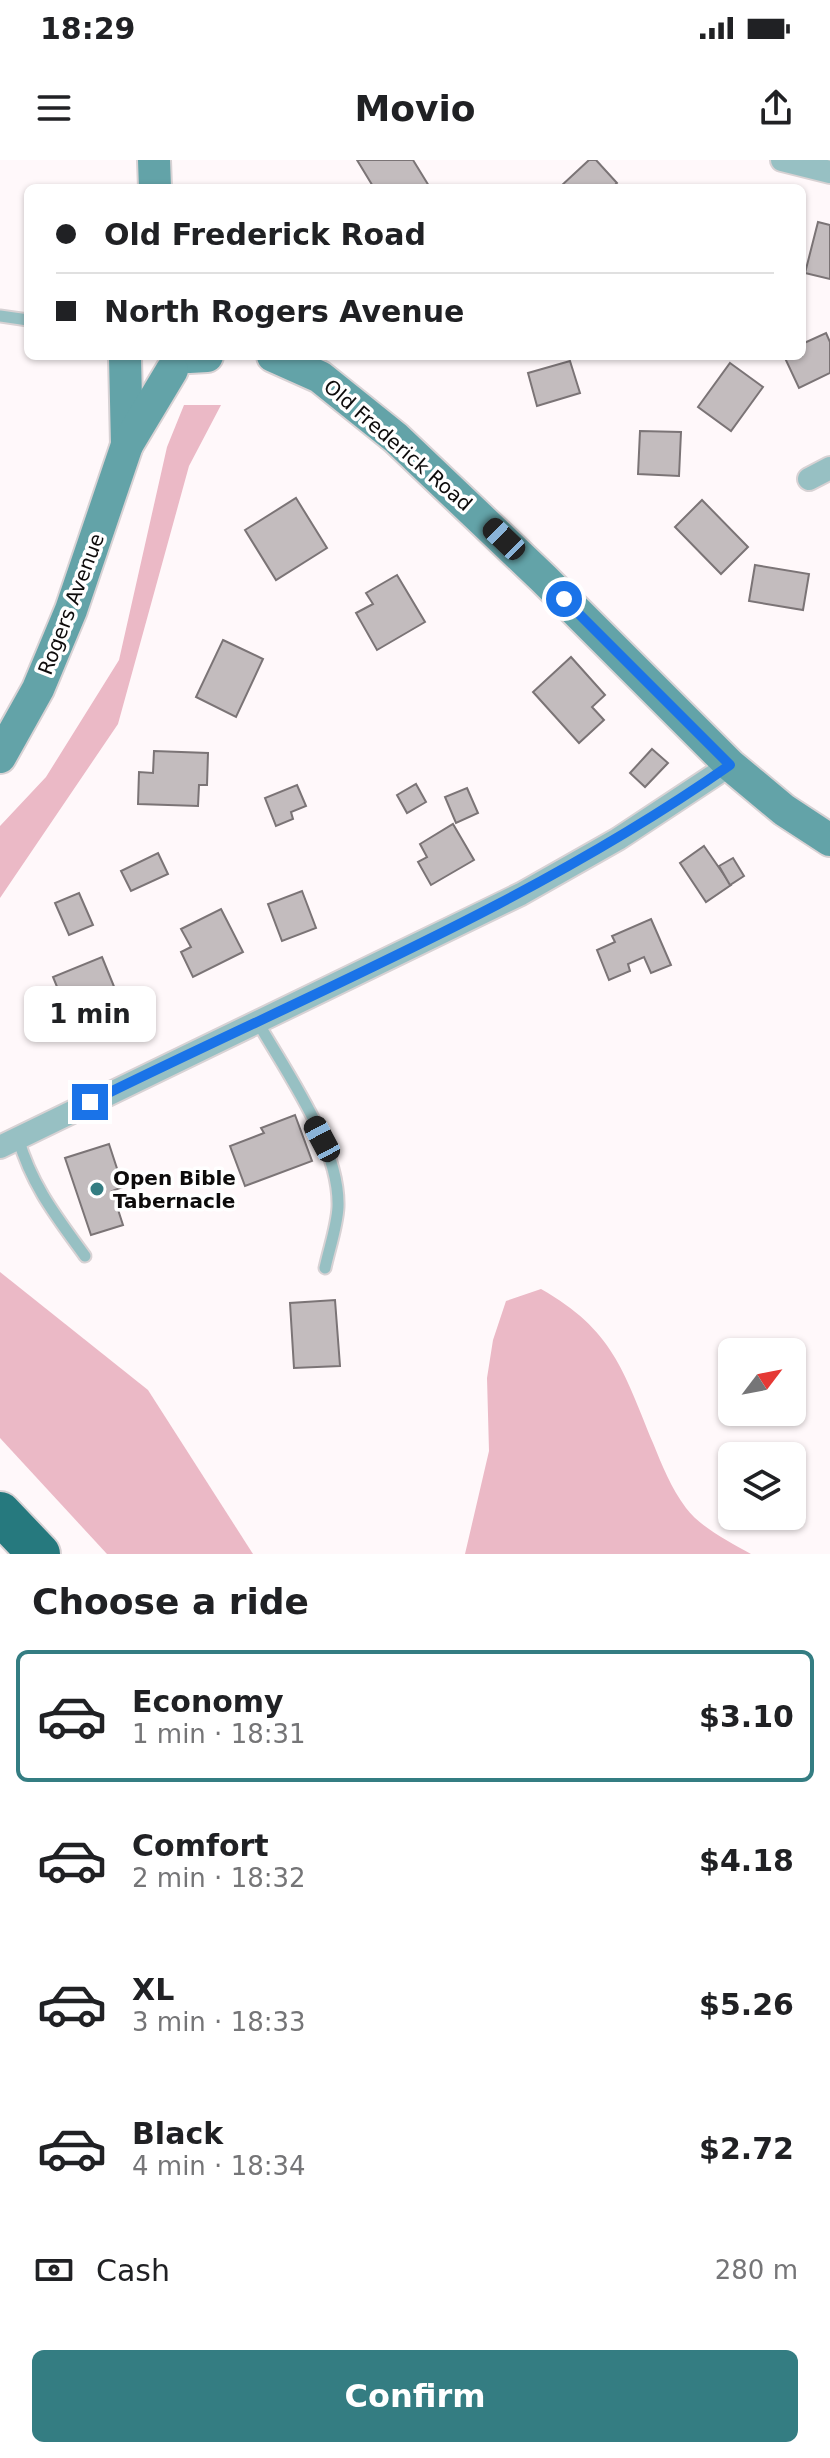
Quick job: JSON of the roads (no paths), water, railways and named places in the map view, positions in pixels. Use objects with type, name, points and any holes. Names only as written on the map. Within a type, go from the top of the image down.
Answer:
[{"type":"highway","points":[[0,1513],[39,1554]]},
{"type":"street","points":[[154,160],[155,184]]},
{"type":"street","points":[[782,160],[830,172]]},
{"type":"street","name":"Rogers Avenue","points":[[125,360],[127,445]]},
{"type":"street","points":[[128,360],[151,372],[189,360]]},
{"type":"street","name":"Rogers Avenue","points":[[0,757],[38,689],[71,610],[127,445],[189,360]]},
{"type":"street","name":"Old Frederick Road","points":[[282,360],[320,377],[396,438],[484,520],[730,765],[784,810],[830,840]]},
{"type":"street","points":[[809,479],[830,468]]},
{"type":"street","points":[[9,1142],[521,894],[618,839],[730,765]]},
{"type":"lane","points":[[0,316],[24,319]]},
{"type":"lane","points":[[256,1020],[322,1139],[334,1173],[338,1208],[325,1268]]},
{"type":"lane","points":[[9,1142],[40,1195],[85,1256]]},
{"type":"place","name":"Open Bible Tabernacle","points":[[97,1189]]}]
